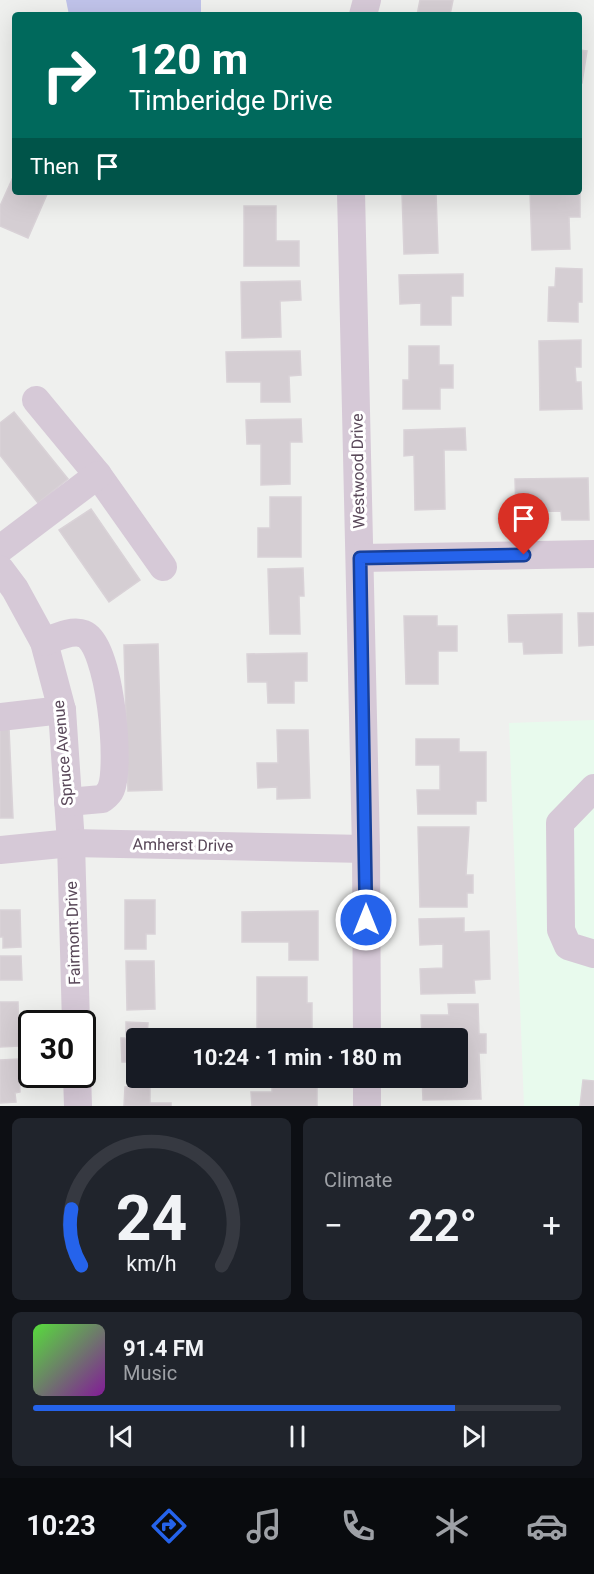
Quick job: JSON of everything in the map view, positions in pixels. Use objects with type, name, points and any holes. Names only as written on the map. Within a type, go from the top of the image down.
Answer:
[{"type":"street","name":"Westwood Drive","points":[[351,195],[366,849],[367,1028]]},
{"type":"street","points":[[36,400],[98,475],[163,567]]},
{"type":"street","points":[[0,549],[98,475]]},
{"type":"street","points":[[360,558],[594,554]]},
{"type":"street","name":"Spruce Avenue","points":[[0,569],[15,588],[44,642],[62,710],[71,843]]},
{"type":"street","points":[[44,642],[73,632],[84,633],[92,639],[103,666],[111,701],[115,738],[112,787],[102,799],[68,802]]},
{"type":"street","points":[[0,717],[62,710]]},
{"type":"street","points":[[594,788],[560,823],[561,930],[567,946],[594,954]]},
{"type":"street","name":"Amherst Drive","points":[[0,850],[71,843],[366,849]]},
{"type":"street","name":"Fairmont Drive","points":[[71,843],[76,1010]]},
{"type":"street","points":[[77,1088],[78,1106]]},
{"type":"street","points":[[367,1088],[367,1106]]},
{"type":"shaded area","points":[[66,0],[201,0],[201,12],[68,12]]},
{"type":"shaded area","points":[[594,720],[594,1106],[524,1106],[509,723]]},
{"type":"building","points":[[420,0],[453,0],[451,12],[418,12]]},
{"type":"building","points":[[582,50],[587,51],[582,83]]},
{"type":"building","points":[[12,179],[12,195],[47,195],[28,238],[0,226],[0,206]]},
{"type":"building","points":[[402,195],[436,195],[438,253],[404,254]]},
{"type":"building","points":[[530,195],[580,195],[580,217],[569,217],[570,249],[532,250]]},
{"type":"building","points":[[244,206],[276,206],[276,241],[299,241],[299,266],[244,266]]},
{"type":"building","points":[[556,268],[582,269],[582,302],[578,302],[578,322],[548,321],[549,287],[555,287]]},
{"type":"building","points":[[463,274],[463,296],[451,296],[451,325],[421,325],[421,303],[400,304],[399,275]]},
{"type":"building","points":[[300,281],[301,300],[280,301],[281,337],[242,338],[241,282]]},
{"type":"building","points":[[581,340],[581,367],[575,367],[576,382],[581,382],[582,409],[540,410],[539,341]]},
{"type":"building","points":[[409,346],[439,346],[439,365],[453,365],[453,388],[440,388],[440,409],[403,409],[403,380],[409,380]]},
{"type":"building","points":[[300,351],[301,375],[289,376],[290,402],[261,402],[261,382],[227,382],[226,352]]},
{"type":"building","points":[[14,412],[68,479],[38,503],[0,455],[0,423]]},
{"type":"building","points":[[301,419],[302,442],[290,442],[290,484],[261,485],[261,444],[247,444],[246,420]]},
{"type":"building","points":[[465,428],[466,450],[444,450],[445,509],[415,510],[414,455],[404,456],[404,430]]},
{"type":"building","points":[[588,478],[589,520],[562,520],[561,511],[516,512],[515,479]]},
{"type":"building","points":[[270,497],[301,497],[301,557],[258,557],[258,528],[270,528]]},
{"type":"building","points":[[91,509],[140,580],[109,602],[59,530]]},
{"type":"building","points":[[303,568],[304,596],[299,596],[300,634],[270,634],[268,569]]},
{"type":"building","points":[[578,613],[594,613],[594,645],[579,646]]},
{"type":"building","points":[[562,614],[562,653],[524,654],[523,642],[509,642],[508,615]]},
{"type":"building","points":[[404,616],[437,616],[437,626],[457,626],[457,651],[438,651],[438,684],[406,684]]},
{"type":"building","points":[[158,644],[162,790],[128,791],[124,645]]},
{"type":"building","points":[[307,653],[307,681],[294,681],[294,703],[268,703],[267,682],[248,682],[247,654]]},
{"type":"building","points":[[0,728],[9,728],[13,818],[0,818]]},
{"type":"building","points":[[277,730],[308,730],[310,798],[277,799],[277,787],[258,788],[257,763],[278,763]]},
{"type":"building","points":[[416,739],[459,739],[459,752],[486,752],[486,801],[476,801],[476,814],[418,814],[417,790],[440,790],[440,765],[416,765]]},
{"type":"building","points":[[418,827],[469,827],[466,875],[473,875],[473,893],[467,893],[467,907],[420,907]]},
{"type":"building","points":[[125,900],[155,900],[155,934],[146,934],[146,949],[125,949]]},
{"type":"building","points":[[0,910],[20,910],[21,947],[3,948],[3,937],[0,937]]},
{"type":"building","points":[[318,911],[318,960],[289,960],[289,942],[242,942],[242,912]]},
{"type":"building","points":[[464,918],[464,932],[489,931],[490,979],[474,980],[475,993],[421,994],[420,969],[443,968],[443,944],[420,945],[419,919]]},
{"type":"building","points":[[0,956],[21,956],[22,980],[0,980]]},
{"type":"building","points":[[126,961],[154,961],[155,1009],[127,1010]]},
{"type":"building","points":[[257,977],[307,977],[307,1003],[312,1003],[312,1028],[257,1028]]},
{"type":"building","points":[[0,1002],[18,1002],[18,1046],[0,1047]]},
{"type":"building","points":[[448,1004],[478,1004],[479,1034],[486,1034],[486,1053],[479,1053],[481,1099],[423,1100],[422,1088],[468,1088],[468,1028],[422,1028],[421,1015],[449,1015]]},
{"type":"building","points":[[126,1022],[148,1023],[148,1028],[126,1028]]},
{"type":"building","points":[[121,1038],[126,1038],[126,1062],[122,1062]]},
{"type":"building","points":[[18,1059],[20,1092],[15,1093],[16,1102],[0,1103],[0,1060]]},
{"type":"building","points":[[583,1080],[594,1081],[594,1106],[580,1106]]},
{"type":"building","points":[[125,1087],[150,1088],[150,1103],[171,1103],[171,1106],[124,1106]]},
{"type":"building","points":[[272,1088],[317,1088],[317,1106],[252,1106],[251,1092],[272,1092]]},
{"type":"route","points":[[366,920],[360,558],[524,555]]}]
